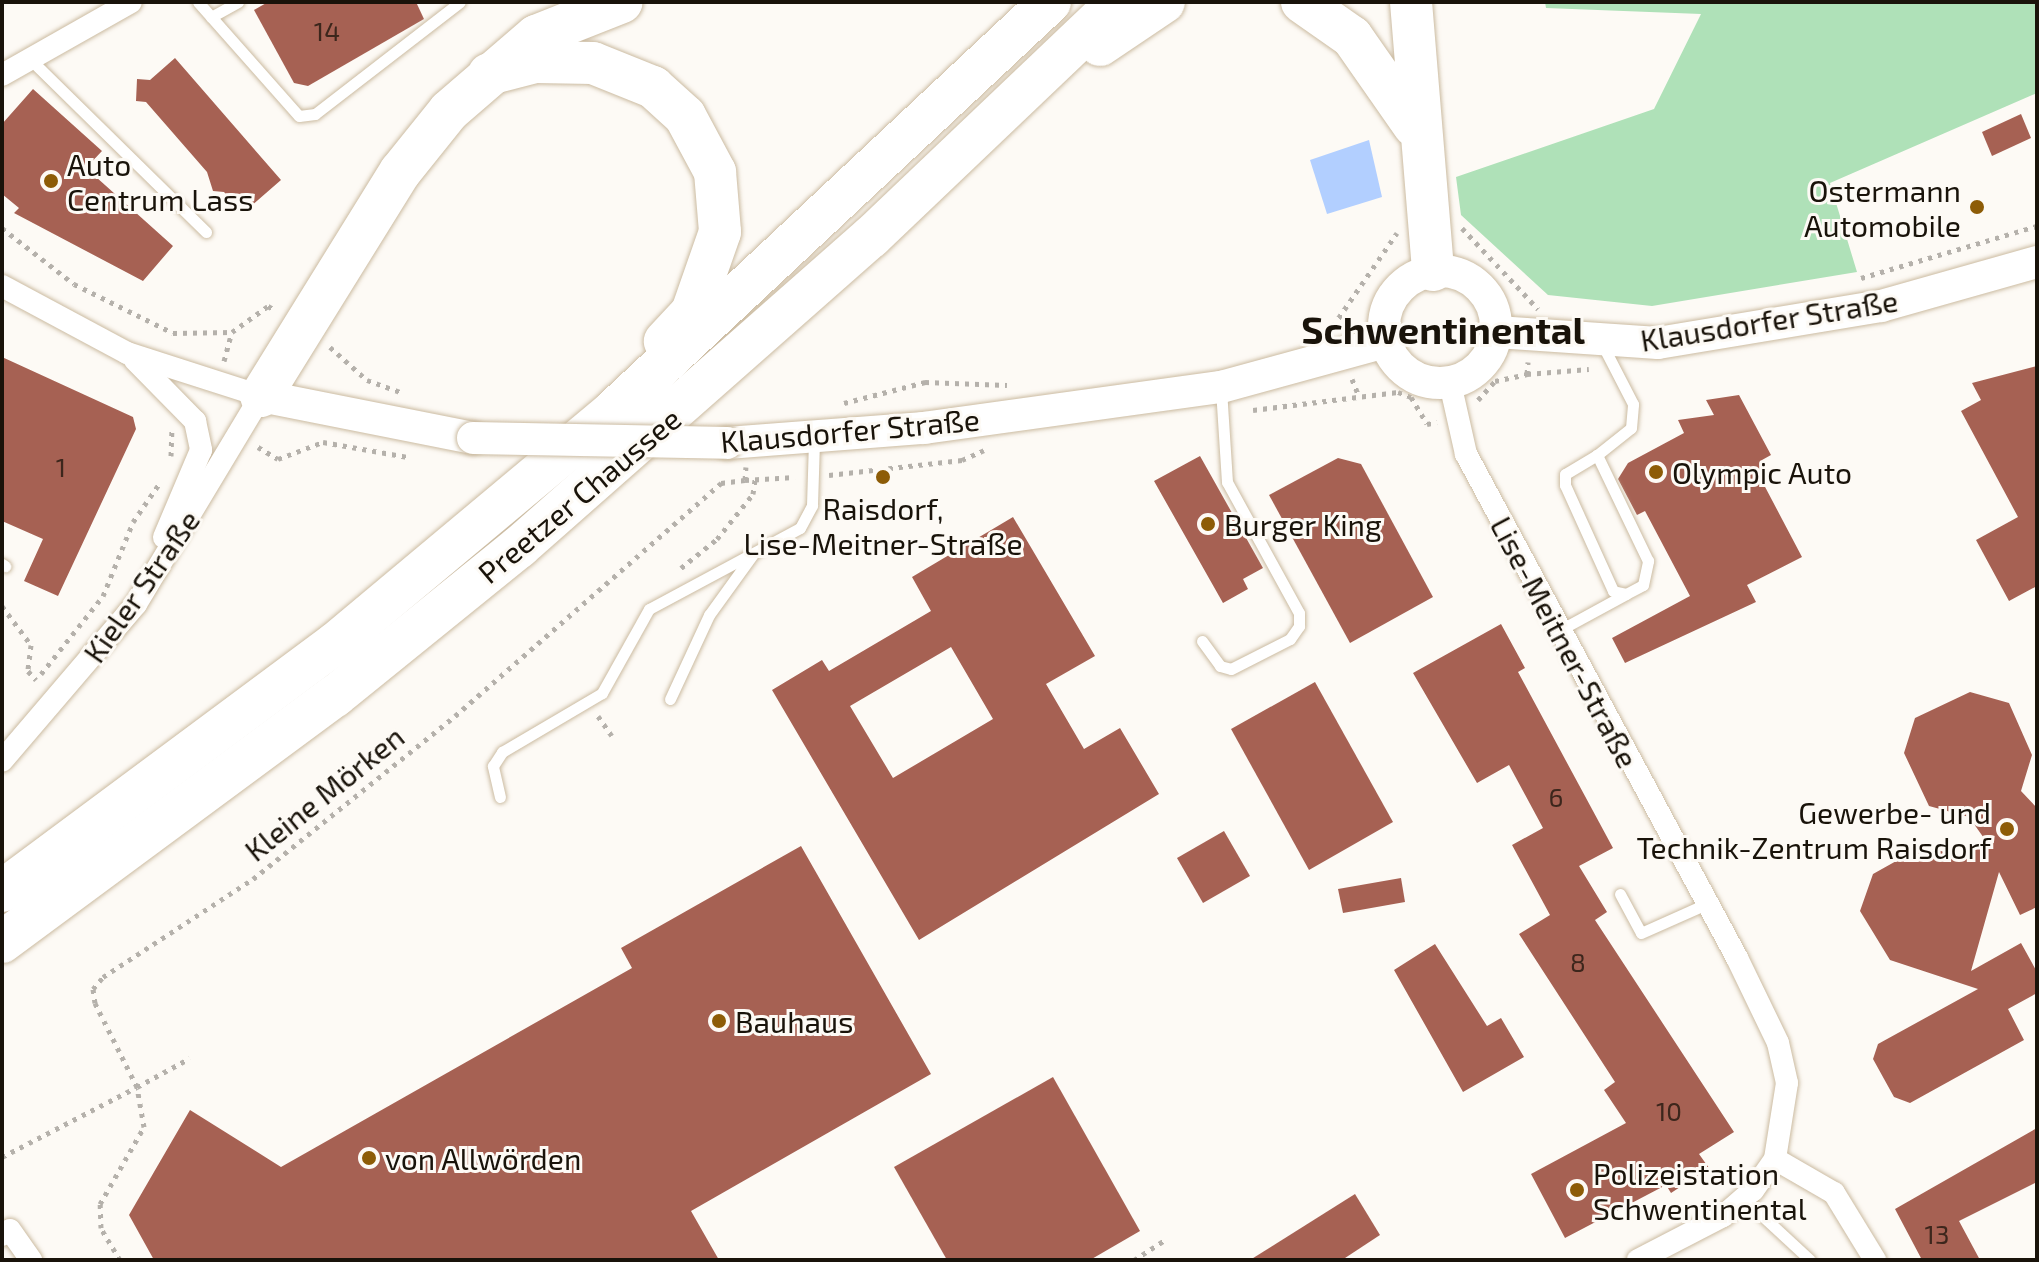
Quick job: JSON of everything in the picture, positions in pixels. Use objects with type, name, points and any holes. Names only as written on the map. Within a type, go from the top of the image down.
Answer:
[{"type":"highway","points":[[261,396],[301,324],[400,172],[489,74],[536,36],[622,2]]},
{"type":"highway","name":"Preetzer Chaussee","points":[[2,891],[336,643],[612,412],[1050,2]]},
{"type":"highway","name":"Preetzer Chaussee","points":[[2,942],[335,696],[519,547],[1054,70],[1118,2]]},
{"type":"highway","points":[[1054,70],[1164,2]]},
{"type":"highway","points":[[1302,2],[1352,37],[1417,131]]},
{"type":"highway","points":[[1411,2],[1417,131],[1433,270]]},
{"type":"highway","points":[[489,74],[535,62],[614,68],[653,87],[685,116],[715,172],[720,232],[711,271],[692,312],[612,412]]},
{"type":"street","points":[[2,75],[32,61],[131,2]]},
{"type":"street","name":"Klausdorfer Straße","points":[[1497,332],[1535,318],[1601,343],[1658,343],[1881,306],[2037,262]]},
{"type":"street","points":[[1433,270],[1480,286],[1497,332],[1482,365],[1450,383],[1410,374],[1385,342],[1393,295],[1433,270]]},
{"type":"street","name":"Klausdorfer Straße","points":[[2,286],[127,353],[218,383],[261,396],[473,438],[737,443],[814,439],[1222,401],[1385,342]]},
{"type":"street","name":"Klausdorfer Straße","points":[[127,353],[195,421]]},
{"type":"street","name":"Lise-Meitner-Straße","points":[[1450,383],[1466,454],[1778,1043],[1787,1083],[1775,1159]]},
{"type":"street","name":"Kieler Straße","points":[[2,761],[136,604],[261,396]]},
{"type":"street","points":[[136,604],[201,450],[195,421]]},
{"type":"street","points":[[1638,1260],[1743,1198],[1775,1159],[1834,1193],[1875,1260]]},
{"type":"street","points":[[5,1228],[31,1260]]},
{"type":"lane","points":[[198,2],[299,116],[315,114],[460,2]]},
{"type":"lane","points":[[211,17],[238,2]]},
{"type":"lane","points":[[32,61],[206,232]]},
{"type":"lane","points":[[1601,343],[1633,404],[1631,428],[1597,455],[1565,474],[1565,485],[1613,591],[1626,594]]},
{"type":"lane","points":[[1202,641],[1220,666],[1231,669],[1290,639],[1299,626],[1299,613],[1227,482],[1222,401]]},
{"type":"lane","points":[[500,797],[493,766],[502,752],[602,693],[649,609],[800,528],[812,505],[814,439]]},
{"type":"lane","points":[[1558,631],[1643,585],[1648,561],[1597,455]]},
{"type":"lane","points":[[670,699],[709,615],[754,554]]},
{"type":"lane","points":[[1620,894],[1641,933],[1706,904]]},
{"type":"lane","points":[[1743,1198],[1810,1260]]},
{"type":"path","points":[[1222,401],[1398,392],[1411,397],[1427,424],[1457,417],[1472,411],[1495,381],[1527,374],[1535,318],[1459,226],[1395,233],[1325,331]]},
{"type":"path","points":[[1843,281],[2037,226]]},
{"type":"path","points":[[2,228],[74,284],[129,314],[173,333],[232,332],[268,306],[301,324],[344,365],[407,395]]},
{"type":"path","points":[[1535,318],[1553,307]]},
{"type":"path","points":[[218,383],[232,332]]},
{"type":"path","points":[[831,406],[925,382],[1021,386]]},
{"type":"path","points":[[168,467],[168,431],[195,421]]},
{"type":"path","points":[[238,435],[278,459],[323,442],[427,459]]},
{"type":"path","name":"Kleine Mörken","points":[[137,1087],[95,1003],[93,989],[103,977],[253,879],[455,716],[721,483],[745,480],[737,443]]},
{"type":"path","points":[[36,680],[103,596],[133,522],[164,477]]},
{"type":"path","points":[[2,606],[31,645],[28,671],[54,703]]},
{"type":"path","points":[[2,1157],[190,1058]]},
{"type":"path","points":[[120,1260],[101,1228],[100,1204],[144,1127],[137,1087]]},
{"type":"path","points":[[1134,1260],[1165,1240]]},
{"type":"green space","points":[[1545,2],[2037,2],[2037,93],[1830,183],[1857,272],[1652,306],[1548,295],[1461,215],[1456,177],[1654,109],[1701,14],[1546,8]]},
{"type":"water","points":[[1369,140],[1382,197],[1327,214],[1310,160]]},
{"type":"building","points":[[268,2],[416,2],[424,19],[308,86],[294,83],[254,10]]},
{"type":"building","points":[[175,58],[281,180],[243,213],[224,192],[213,191],[207,172],[146,102],[136,101],[137,79],[150,80]]},
{"type":"building","name":"Auto Centrum Lass","points":[[33,89],[102,151],[86,168],[173,246],[143,281],[14,213],[19,208],[2,194],[2,124]]},
{"type":"building","points":[[2021,114],[2031,138],[1992,156],[1982,132]]},
{"type":"building","points":[[2,357],[133,417],[136,429],[58,596],[24,581],[43,539],[2,521]]},
{"type":"building","points":[[2037,366],[2037,586],[2009,601],[1976,540],[2018,517],[1961,411],[1981,400],[1972,383]]},
{"type":"building","points":[[1739,395],[1771,455],[1762,460],[1772,478],[1763,483],[1802,557],[1747,585],[1756,602],[1625,663],[1612,638],[1690,596],[1645,511],[1637,515],[1618,479],[1628,463],[1684,433],[1678,420],[1714,415],[1706,400]]},
{"type":"building","name":"Burger King","points":[[1200,456],[1263,568],[1243,579],[1248,589],[1223,603],[1154,481]]},
{"type":"building","points":[[1338,458],[1361,464],[1433,597],[1350,643],[1269,495]]},
{"type":"building","points":[[1013,517],[1095,656],[1046,684],[1084,749],[1120,728],[1159,794],[919,940],[772,690],[822,660],[829,671],[931,611],[912,577]],"holes":[[[951,647],[993,719],[893,778],[850,706]]]},
{"type":"building","points":[[1501,624],[1525,668],[1518,672],[1613,848],[1579,866],[1607,912],[1595,920],[1734,1132],[1699,1154],[1709,1168],[1671,1193],[1666,1185],[1565,1238],[1531,1174],[1626,1123],[1604,1090],[1615,1082],[1519,934],[1550,915],[1512,845],[1543,828],[1509,765],[1477,783],[1413,673]]},
{"type":"building","points":[[1315,682],[1393,822],[1309,870],[1231,729]]},
{"type":"building","name":"Gewerbe- und Technik-Zentrum Raisdorf","points":[[1970,692],[2009,703],[2032,755],[2021,791],[2037,808],[2037,907],[2020,915],[1999,872],[1971,971],[2021,943],[2037,972],[2037,993],[2008,1009],[2024,1040],[1910,1103],[1894,1097],[1873,1059],[1878,1044],[1978,989],[1890,960],[1860,911],[1873,874],[1923,846],[1959,856],[1986,841],[1969,817],[1929,806],[1904,753],[1915,718]]},
{"type":"building","points":[[1224,831],[1250,876],[1203,903],[1177,858]]},
{"type":"building","name":"Bauhaus","points":[[801,846],[931,1074],[691,1211],[719,1260],[154,1260],[129,1215],[190,1110],[281,1167],[632,968],[621,948]]},
{"type":"building","points":[[1401,878],[1405,902],[1343,913],[1338,889]]},
{"type":"building","points":[[1435,944],[1487,1026],[1501,1018],[1524,1057],[1463,1092],[1394,970]]},
{"type":"building","points":[[1053,1077],[1140,1231],[1090,1260],[947,1260],[894,1167]]},
{"type":"building","points":[[2037,1128],[2037,1182],[1959,1221],[1980,1260],[1922,1260],[1895,1209]]},
{"type":"building","points":[[1355,1194],[1380,1235],[1342,1260],[1250,1260]]},
{"type":"place","name":"Auto Centrum Lass","points":[[51,181]]},
{"type":"place","name":"Ostermann Automobile","points":[[1977,207]]},
{"type":"place","name":"Olympic Auto","points":[[1656,472]]},
{"type":"place","name":"Raisdorf, Lise-Meitner-Straße","points":[[883,477]]},
{"type":"place","name":"Burger King","points":[[1208,524]]},
{"type":"place","name":"Gewerbe- und Technik-Zentrum Raisdorf","points":[[2007,829]]},
{"type":"place","name":"Bauhaus","points":[[719,1021]]},
{"type":"place","name":"von Allwörden","points":[[369,1158]]},
{"type":"place","name":"Polizeistation Schwentinental","points":[[1577,1190]]},
{"type":"district","name":"Schwentinental","points":[[1443,330]]}]
